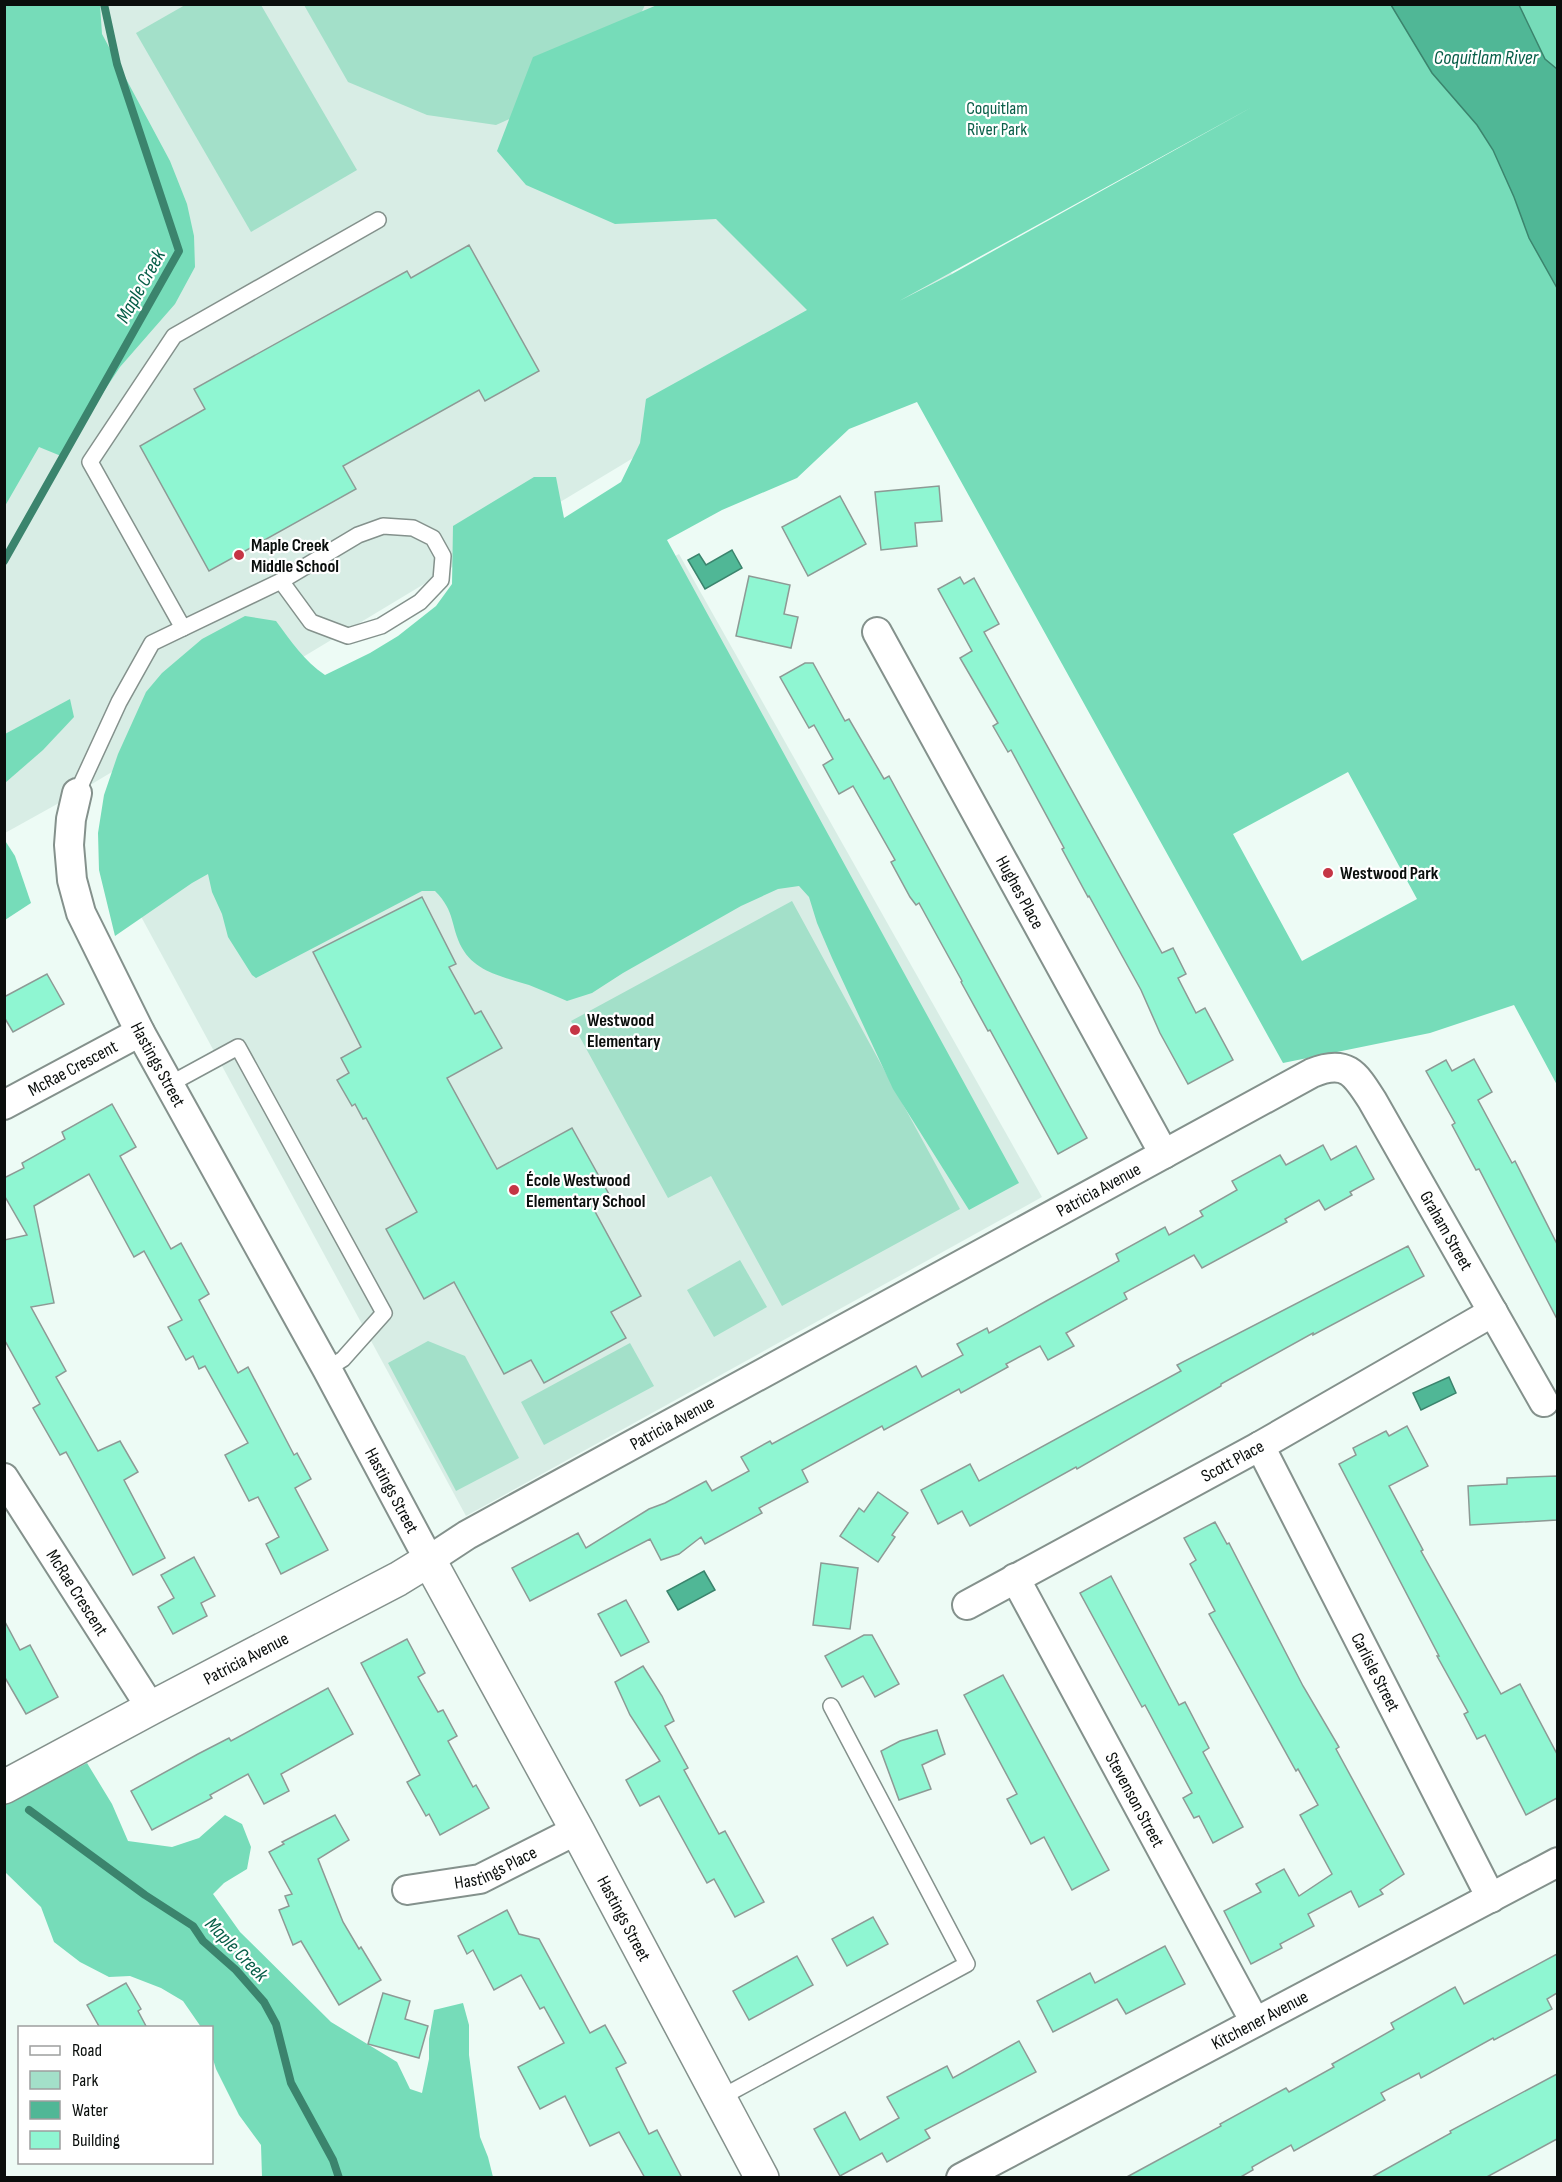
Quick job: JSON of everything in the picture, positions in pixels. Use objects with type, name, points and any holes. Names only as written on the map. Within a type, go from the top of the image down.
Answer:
[{"type":"street","name":"Hughes Place","points":[[877,632],[1164,1154]]},
{"type":"street","name":"Hastings Street","points":[[77,793],[71,819],[69,845],[72,880],[81,913],[140,1032],[327,1369],[577,1830],[762,2178]]},
{"type":"street","name":"McRae Crescent","points":[[4,1105],[140,1032]]},
{"type":"street","name":"Patricia Avenue","points":[[4,1787],[398,1579],[467,1535],[1312,1073],[1340,1067]]},
{"type":"street","name":"Graham Street","points":[[1340,1067],[1356,1075],[1372,1100],[1544,1402]]},
{"type":"street","name":"Scott Place","points":[[967,1605],[1260,1446],[1493,1312]]},
{"type":"street","name":"Carlisle Street","points":[[1260,1446],[1491,1898]]},
{"type":"street","name":"McRae Crescent","points":[[4,1478],[151,1708]]},
{"type":"street","name":"Stevenson Street","points":[[1015,1578],[1255,2022]]},
{"type":"street","name":"Hastings Place","points":[[406,1890],[480,1879],[577,1830]]},
{"type":"street","name":"Kitchener Avenue","points":[[975,2174],[1557,1862]]},
{"type":"lane","points":[[183,628],[90,462],[174,336],[378,220]]},
{"type":"lane","points":[[77,793],[119,702],[152,643],[281,581],[358,535],[383,526],[413,528],[433,538],[443,556],[441,580],[420,602],[381,626],[348,636],[311,622],[281,581]]},
{"type":"lane","points":[[170,1084],[238,1047],[384,1313],[343,1359],[327,1369]]},
{"type":"lane","points":[[720,2098],[967,1964],[831,1706]]},
{"type":"shaded area","name":"Maple Creek Middle School","points":[[5,5],[804,5],[952,274],[869,316],[77,793],[5,833]]},
{"type":"shaded area","name":"Westwood Elementary","points":[[679,554],[1042,1197],[466,1516],[112,863]]},
{"type":"green space","points":[[5,4],[100,5],[102,34],[170,161],[187,204],[194,236],[195,267],[175,304],[120,367],[61,456],[39,447],[5,506]]},
{"type":"green space","points":[[185,5],[261,5],[357,170],[251,232],[136,33]]},
{"type":"green space","points":[[304,5],[645,5],[612,74],[496,125],[427,115],[348,82]]},
{"type":"green space","name":"Coquitlam River Park","points":[[657,5],[1426,5],[1557,287],[1557,1085],[1514,1005],[1430,1033],[1283,1063],[917,402],[849,429],[797,478],[722,510],[667,540],[1019,1183],[969,1210],[893,1089],[832,958],[809,897],[799,886],[778,889],[741,906],[592,993],[567,1001],[492,973],[475,963],[462,948],[450,912],[435,891],[422,891],[256,978],[228,937],[208,874],[115,936],[99,870],[98,833],[104,795],[118,754],[146,692],[162,673],[202,639],[245,616],[276,621],[304,657],[325,675],[370,653],[398,636],[436,606],[452,584],[453,526],[534,477],[556,477],[564,518],[621,482],[640,443],[646,399],[807,310],[716,219],[615,224],[526,185],[497,151],[533,57]],"holes":[[[1254,106],[952,274],[899,301]],[[1348,772],[1417,899],[1302,961],[1233,834]]]},
{"type":"green space","points":[[1502,5],[1557,5],[1557,89]]},
{"type":"green space","points":[[70,699],[74,717],[43,750],[5,783],[5,734]]},
{"type":"green space","points":[[4,839],[15,856],[31,903],[5,920]]},
{"type":"green space","points":[[792,901],[960,1209],[782,1306],[711,1176],[668,1198],[571,1021]]},
{"type":"green space","points":[[740,1260],[767,1307],[714,1337],[687,1290]]},
{"type":"green space","points":[[428,1341],[465,1356],[519,1458],[456,1491],[388,1363]]},
{"type":"green space","points":[[630,1343],[654,1386],[544,1445],[521,1402]]},
{"type":"green space","points":[[87,1763],[112,1804],[128,1841],[172,1847],[199,1838],[225,1815],[242,1824],[251,1847],[247,1869],[224,1883],[213,1894],[240,1932],[331,2022],[397,2062],[410,2089],[422,2093],[429,2059],[429,2039],[434,2010],[463,2003],[469,2025],[469,2055],[480,2137],[493,2177],[262,2177],[261,2145],[239,2115],[216,2069],[213,2059],[213,2026],[200,2026],[183,2001],[161,1988],[130,1976],[109,1977],[80,1962],[54,1942],[41,1907],[5,1872],[4,1805]]},
{"type":"water","name":"Coquitlam River","points":[[1391,5],[1519,5],[1545,59],[1557,69],[1557,288],[1529,238],[1493,150],[1477,125],[1432,73]]},
{"type":"water","points":[[732,550],[742,568],[705,589],[688,560],[699,554],[706,565]]},
{"type":"water","points":[[1449,1377],[1456,1393],[1421,1410],[1413,1393]]},
{"type":"water","points":[[704,1571],[715,1590],[678,1610],[667,1591]]},
{"type":"building","name":"Maple Creek Middle School","points":[[469,245],[539,371],[485,401],[479,390],[343,466],[356,489],[209,571],[140,446],[205,409],[194,389],[407,271],[411,278]]},
{"type":"building","points":[[939,486],[942,521],[915,523],[917,546],[881,550],[875,492]]},
{"type":"building","points":[[840,496],[866,544],[808,576],[782,527]]},
{"type":"building","points":[[749,576],[790,585],[784,614],[798,617],[791,648],[736,636]]},
{"type":"building","points":[[960,577],[964,584],[974,578],[999,624],[984,632],[1162,953],[1173,948],[1186,974],[1178,978],[1196,1013],[1205,1008],[1233,1060],[1188,1084],[1160,1033],[1141,990],[1062,849],[1064,848],[1011,750],[1008,752],[993,726],[998,723],[960,658],[972,651],[938,589]]},
{"type":"building","points":[[805,663],[813,663],[845,721],[849,719],[884,779],[889,776],[1087,1138],[1058,1154],[919,903],[916,905],[910,897],[891,862],[895,860],[853,786],[839,794],[823,765],[833,759],[814,725],[809,728],[780,677]]},
{"type":"building","name":"École Westwood Elementary School","points":[[422,897],[456,964],[449,967],[475,1014],[481,1011],[502,1048],[447,1078],[497,1169],[572,1128],[610,1196],[592,1206],[641,1296],[611,1312],[626,1338],[544,1383],[531,1360],[504,1374],[454,1282],[424,1299],[386,1229],[417,1212],[366,1118],[363,1119],[355,1104],[352,1106],[337,1080],[349,1073],[341,1058],[361,1047],[313,952]]},
{"type":"building","points":[[47,974],[64,1004],[13,1032],[4,1017],[4,997]]},
{"type":"building","points":[[1474,1059],[1492,1092],[1478,1100],[1512,1163],[1515,1161],[1557,1244],[1557,1319],[1479,1169],[1476,1170],[1452,1125],[1455,1123],[1426,1071],[1446,1060],[1452,1071]]},
{"type":"building","points":[[112,1104],[136,1147],[120,1156],[171,1249],[181,1243],[209,1294],[199,1300],[238,1373],[248,1367],[294,1455],[297,1453],[311,1479],[295,1488],[328,1550],[281,1574],[266,1544],[279,1537],[258,1497],[249,1501],[225,1455],[248,1443],[205,1366],[199,1369],[193,1356],[186,1360],[168,1327],[182,1320],[144,1251],[134,1257],[89,1174],[34,1206],[54,1303],[31,1307],[66,1371],[56,1377],[98,1451],[120,1441],[138,1472],[124,1480],[165,1558],[133,1575],[66,1452],[60,1455],[33,1408],[40,1404],[4,1339],[4,1240],[27,1235],[4,1195],[4,1178],[24,1168],[22,1163],[65,1139],[62,1132]]},
{"type":"building","points":[[1323,1145],[1331,1160],[1356,1146],[1374,1179],[1350,1192],[1352,1195],[1325,1210],[1319,1200],[1285,1219],[1287,1222],[1202,1268],[1194,1255],[1124,1293],[1127,1299],[1066,1333],[1074,1346],[1048,1360],[1040,1346],[1006,1364],[1008,1367],[961,1393],[959,1389],[884,1430],[882,1426],[802,1470],[808,1482],[759,1508],[762,1513],[705,1544],[701,1537],[679,1554],[661,1560],[650,1539],[530,1601],[512,1568],[578,1533],[586,1548],[649,1509],[706,1481],[712,1491],[749,1471],[741,1457],[770,1441],[772,1444],[916,1366],[922,1377],[963,1355],[957,1344],[987,1328],[989,1333],[1119,1261],[1116,1254],[1165,1227],[1169,1235],[1203,1216],[1200,1211],[1237,1190],[1232,1181],[1280,1155],[1286,1165]]},
{"type":"building","points":[[1408,1246],[1424,1276],[1313,1335],[1313,1333],[1077,1469],[1076,1467],[970,1526],[962,1511],[938,1524],[921,1490],[970,1464],[979,1481],[1181,1371],[1177,1365]]},
{"type":"building","points":[[1407,1426],[1428,1466],[1389,1486],[1423,1550],[1421,1551],[1501,1694],[1520,1684],[1557,1754],[1557,1798],[1526,1815],[1485,1735],[1477,1739],[1464,1714],[1468,1712],[1339,1464],[1356,1455],[1353,1448],[1386,1431],[1389,1436]]},
{"type":"building","points":[[1557,1476],[1557,1520],[1470,1525],[1468,1486],[1507,1484],[1507,1478]]},
{"type":"building","points":[[878,1492],[908,1513],[892,1535],[895,1537],[878,1562],[840,1536],[859,1508],[864,1512]]},
{"type":"building","points":[[1215,1522],[1227,1544],[1229,1543],[1303,1686],[1339,1747],[1336,1749],[1404,1874],[1380,1890],[1383,1894],[1359,1907],[1351,1891],[1308,1914],[1314,1926],[1280,1944],[1282,1948],[1251,1964],[1224,1911],[1261,1892],[1256,1884],[1284,1869],[1299,1896],[1332,1874],[1300,1815],[1318,1805],[1298,1769],[1296,1771],[1209,1614],[1215,1611],[1190,1564],[1196,1560],[1184,1538]]},
{"type":"building","points":[[194,1557],[215,1596],[201,1603],[207,1616],[173,1634],[158,1607],[174,1598],[161,1575]]},
{"type":"building","points":[[821,1563],[858,1568],[850,1629],[813,1625]]},
{"type":"building","points":[[1111,1576],[1179,1705],[1185,1702],[1209,1748],[1203,1752],[1243,1827],[1213,1843],[1199,1816],[1194,1818],[1183,1798],[1192,1793],[1145,1705],[1142,1707],[1080,1593]]},
{"type":"building","points":[[626,1600],[649,1642],[621,1656],[598,1614]]},
{"type":"building","points":[[4,1620],[20,1650],[30,1645],[58,1697],[26,1714],[4,1676]]},
{"type":"building","points":[[864,1635],[872,1635],[899,1684],[875,1697],[863,1676],[842,1687],[825,1656]]},
{"type":"building","points":[[407,1639],[425,1673],[418,1677],[438,1712],[443,1710],[457,1736],[448,1741],[473,1787],[476,1785],[489,1808],[440,1835],[429,1814],[426,1816],[407,1782],[420,1775],[361,1663]]},
{"type":"building","points":[[643,1666],[662,1696],[674,1721],[665,1726],[688,1768],[684,1770],[719,1834],[725,1831],[764,1902],[735,1917],[714,1879],[707,1883],[659,1796],[640,1806],[626,1780],[660,1761],[630,1715],[615,1682]]},
{"type":"building","points":[[1003,1675],[1109,1870],[1072,1890],[1044,1837],[1031,1844],[1007,1799],[1017,1794],[964,1695]]},
{"type":"building","points":[[328,1688],[353,1734],[281,1774],[289,1791],[264,1804],[248,1774],[210,1795],[212,1798],[152,1830],[131,1791],[229,1738],[231,1741]]},
{"type":"building","points":[[937,1730],[945,1754],[922,1765],[931,1789],[899,1800],[881,1751],[900,1741]]},
{"type":"building","points":[[335,1815],[349,1840],[318,1859],[343,1922],[381,1980],[339,2005],[301,1941],[293,1945],[279,1910],[289,1906],[285,1896],[292,1894],[269,1852],[284,1844],[282,1842]]},
{"type":"building","points":[[507,1910],[519,1934],[539,1939],[590,2033],[605,2025],[626,2063],[616,2068],[649,2134],[657,2130],[682,2178],[645,2178],[619,2132],[590,2146],[565,2096],[540,2109],[518,2067],[564,2043],[544,2007],[540,2009],[521,1975],[494,1990],[473,1950],[467,1954],[458,1936]]},
{"type":"building","points":[[873,1917],[888,1944],[847,1966],[832,1939]]},
{"type":"building","points":[[1165,1946],[1185,1984],[1126,2014],[1117,1999],[1053,2032],[1037,2001],[1090,1973],[1095,1983]]},
{"type":"building","points":[[1557,1954],[1557,1993],[1547,1999],[1552,2009],[1494,2040],[1493,2038],[1421,2078],[1419,2073],[1381,2093],[1385,2100],[1294,2151],[1291,2145],[1252,2167],[1253,2170],[1239,2178],[1125,2178],[1286,2088],[1289,2092],[1334,2067],[1332,2064],[1394,2029],[1391,2023],[1455,1987],[1464,2004]]},
{"type":"building","points":[[797,1956],[813,1985],[749,2020],[733,1991]]},
{"type":"building","points":[[126,1983],[141,2009],[138,2011],[146,2026],[99,2026],[87,2005]]},
{"type":"building","points":[[383,1993],[410,2001],[405,2019],[428,2026],[419,2058],[368,2044]]},
{"type":"building","points":[[1019,2041],[1036,2072],[925,2130],[930,2138],[887,2162],[882,2153],[840,2176],[814,2129],[845,2112],[860,2140],[899,2118],[887,2097],[947,2066],[953,2078]]},
{"type":"building","points":[[1557,2074],[1557,2139],[1485,2178],[1370,2178],[1451,2133],[1450,2131]]},
{"type":"waterway","name":"Maple Creek","points":[[4,561],[179,251],[117,64],[104,4]]},
{"type":"waterway","name":"Maple Creek","points":[[29,1810],[145,1895],[193,1926],[203,1941],[236,1970],[264,2002],[276,2024],[291,2083],[333,2160],[339,2178]]},
{"type":"place","name":"Maple Creek Middle School","points":[[239,555]]},
{"type":"place","name":"Westwood Park","points":[[1328,873]]},
{"type":"place","name":"Westwood Elementary","points":[[575,1030]]},
{"type":"place","name":"École Westwood Elementary School","points":[[514,1190]]}]
